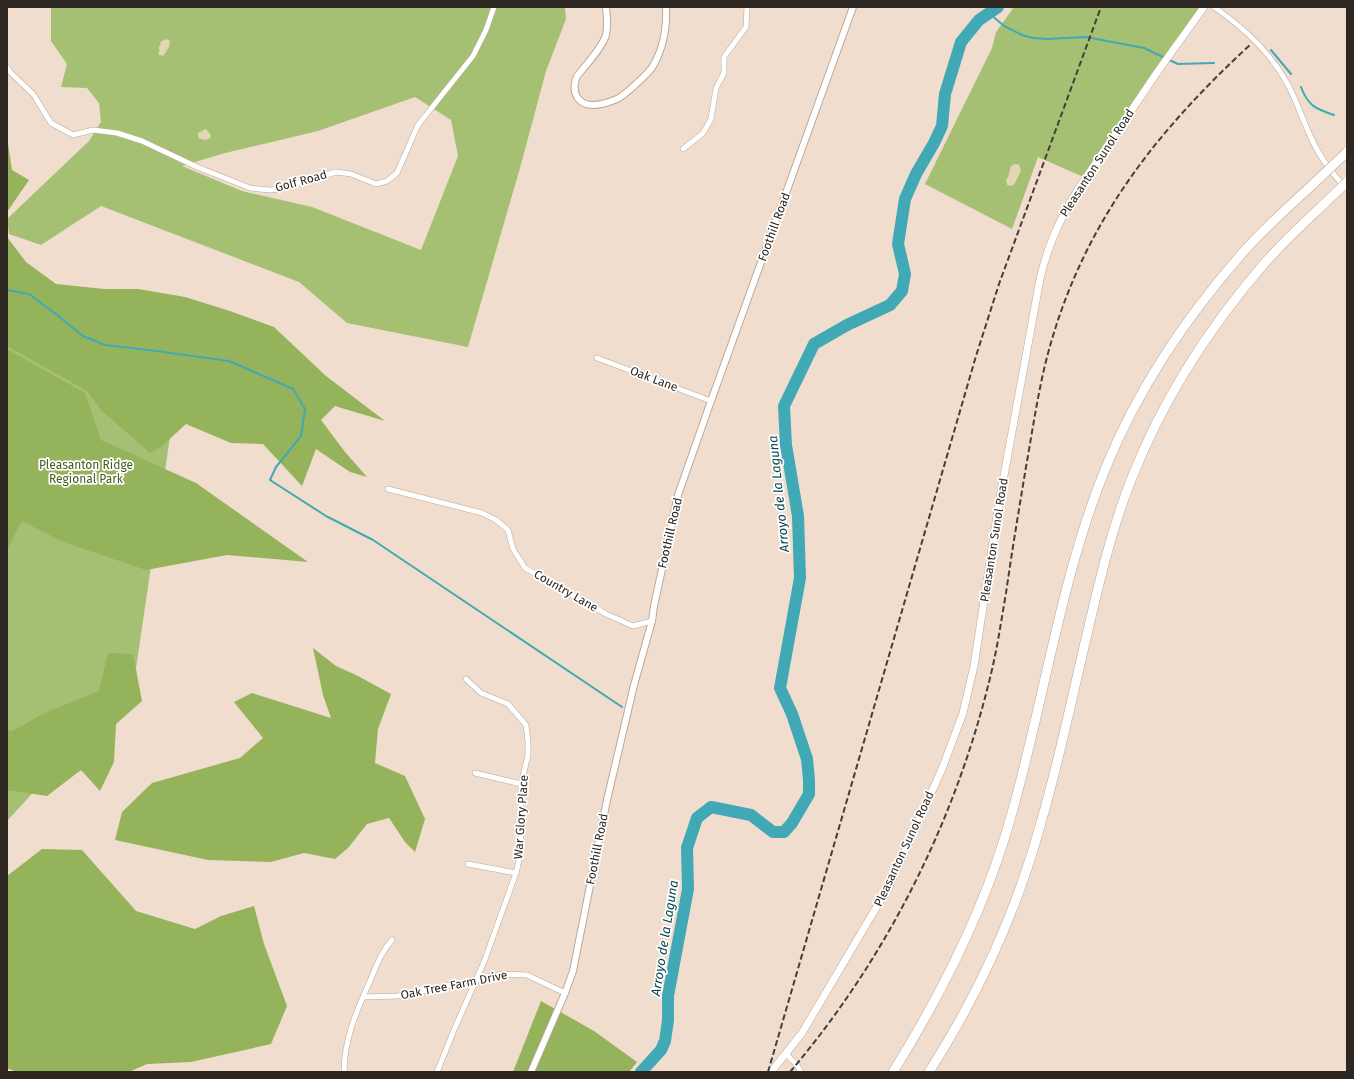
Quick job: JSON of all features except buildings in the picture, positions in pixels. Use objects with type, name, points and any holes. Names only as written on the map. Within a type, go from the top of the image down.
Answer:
[{"type":"highway","points":[[893,1072],[937,998],[963,946],[999,855],[1013,812],[1026,763],[1076,554],[1106,466],[1124,428],[1144,389],[1167,352],[1191,316],[1212,289],[1247,248],[1277,217],[1347,152]]},
{"type":"highway","points":[[929,1072],[968,1005],[992,957],[1011,912],[1027,866],[1042,821],[1053,779],[1104,562],[1126,494],[1148,441],[1167,403],[1189,365],[1236,298],[1264,264],[1296,230],[1347,182]]},
{"type":"main road","name":"Pleasanton Sunol Road","points":[[771,1072],[802,1033],[889,886],[953,741],[963,714],[974,666],[999,502],[1040,279],[1054,232],[1077,191],[1158,71],[1204,7]]},
{"type":"street","name":"Golf Road","points":[[7,67],[10,72],[34,95],[51,124],[73,135],[93,130],[117,133],[142,141],[197,167],[250,188],[270,190],[336,172],[351,174],[376,184],[387,181],[397,173],[418,125],[473,56],[486,30],[494,7]]},
{"type":"street","points":[[606,7],[606,36],[577,76],[575,82],[575,89],[579,99],[582,102],[595,106],[618,99],[653,68],[663,45],[667,26],[666,7]]},
{"type":"street","points":[[683,149],[702,134],[711,119],[716,88],[724,73],[724,57],[746,28],[747,7]]},
{"type":"street","name":"Foothill Road","points":[[531,1072],[573,971],[607,800],[623,731],[652,620],[678,495],[853,7]]},
{"type":"street","points":[[1214,7],[1252,37],[1270,58],[1289,87],[1308,133],[1320,157],[1347,189]]},
{"type":"street","name":"Oak Lane","points":[[596,358],[711,401]]},
{"type":"street","name":"Country Lane","points":[[388,489],[482,513],[496,520],[508,530],[513,549],[525,568],[606,614],[633,626],[652,620]]},
{"type":"street","name":"War Glory Place","points":[[437,1072],[454,1030],[478,979],[516,874],[521,852],[521,784],[528,755],[526,725],[508,704],[480,693],[466,679]]},
{"type":"street","points":[[475,773],[521,784]]},
{"type":"street","points":[[468,864],[516,874]]},
{"type":"street","points":[[344,1072],[344,1058],[348,1036],[358,1007],[378,961],[392,940]]},
{"type":"street","name":"Oak Tree Farm Drive","points":[[363,997],[398,996],[503,974],[527,975],[565,993]]},
{"type":"street","points":[[786,1054],[797,1065],[801,1072]]},
{"type":"green space","points":[[51,7],[565,7],[566,19],[546,71],[520,168],[468,347],[347,323],[299,282],[101,206],[41,245],[9,234],[7,219],[89,141],[101,122],[99,103],[87,88],[61,87],[67,64],[51,41]],"holes":[[[415,97],[451,120],[458,156],[421,250],[312,207],[242,191],[182,166],[225,153],[318,131]]]},
{"type":"green space","points":[[1014,7],[1207,7],[1088,179],[1038,157],[1012,229],[925,184],[992,48],[996,32]]},
{"type":"green space","points":[[7,137],[12,170],[29,180],[7,212]]},
{"type":"green space","points":[[7,237],[26,262],[56,284],[104,289],[138,289],[185,297],[274,327],[326,376],[385,421],[335,406],[321,420],[345,452],[367,477],[350,472],[316,449],[302,486],[263,444],[231,443],[186,424],[161,447],[150,453],[102,411],[87,391],[7,346]]},
{"type":"green space","name":"Pleasanton Ridge Regional Park","points":[[7,337],[171,430],[134,682],[7,821]]},
{"type":"green space","points":[[7,349],[85,393],[101,440],[196,483],[308,562],[227,555],[146,570],[63,542],[22,521],[7,550]]},
{"type":"green space","points":[[313,648],[336,666],[391,694],[378,729],[375,763],[405,776],[425,819],[415,852],[405,842],[389,818],[367,824],[348,848],[335,859],[304,853],[271,862],[208,860],[115,840],[122,812],[152,783],[240,758],[263,738],[234,702],[252,693],[331,718],[323,695]]},
{"type":"green space","points":[[108,653],[133,654],[142,701],[116,724],[114,762],[100,791],[81,770],[47,796],[7,790],[7,730],[12,731],[45,713],[99,691]]},
{"type":"green space","points":[[42,849],[82,850],[136,911],[195,929],[221,916],[254,906],[264,944],[287,1006],[271,1044],[191,1062],[147,1064],[129,1072],[17,1072],[7,1068],[7,876]]},
{"type":"green space","points":[[541,1001],[594,1031],[637,1062],[629,1072],[513,1072]]},
{"type":"sand","points":[[167,39],[170,41],[169,47],[163,56],[158,54],[160,50],[159,46],[161,45],[160,43]]},
{"type":"sand","points":[[206,129],[211,135],[210,138],[206,140],[200,139],[198,137],[198,133]]},
{"type":"sand","points":[[1015,164],[1019,165],[1021,170],[1015,183],[1012,186],[1007,185],[1006,180],[1011,166]]},
{"type":"waterway","name":"Arroyo de la Laguna","points":[[641,1072],[661,1050],[665,1041],[668,1020],[668,996],[688,889],[687,848],[697,818],[711,807],[751,815],[773,832],[784,832],[792,823],[809,794],[807,759],[792,714],[780,688],[800,578],[798,516],[786,445],[784,406],[814,344],[847,325],[890,305],[902,291],[905,274],[898,244],[905,199],[916,174],[942,126],[945,94],[961,42],[979,20],[998,7]]},
{"type":"waterway","points":[[989,13],[1004,26],[1022,35],[1033,38],[1047,39],[1086,37],[1144,48],[1178,64],[1214,63]]},
{"type":"waterway","points":[[1271,50],[1291,74]]},
{"type":"waterway","points":[[1301,87],[1307,99],[1313,106],[1334,115]]},
{"type":"waterway","points":[[7,290],[29,294],[83,336],[105,345],[229,361],[293,389],[305,409],[301,436],[276,467],[270,480],[326,516],[373,540],[622,707]]},
{"type":"railway","points":[[768,1072],[976,356],[999,284],[1101,7]]},
{"type":"railway","points":[[790,1072],[825,1029],[857,983],[886,936],[913,887],[937,836],[957,784],[975,732],[995,657],[1045,365],[1059,317],[1077,271],[1098,229],[1123,189],[1151,151],[1181,114],[1251,44]]}]
